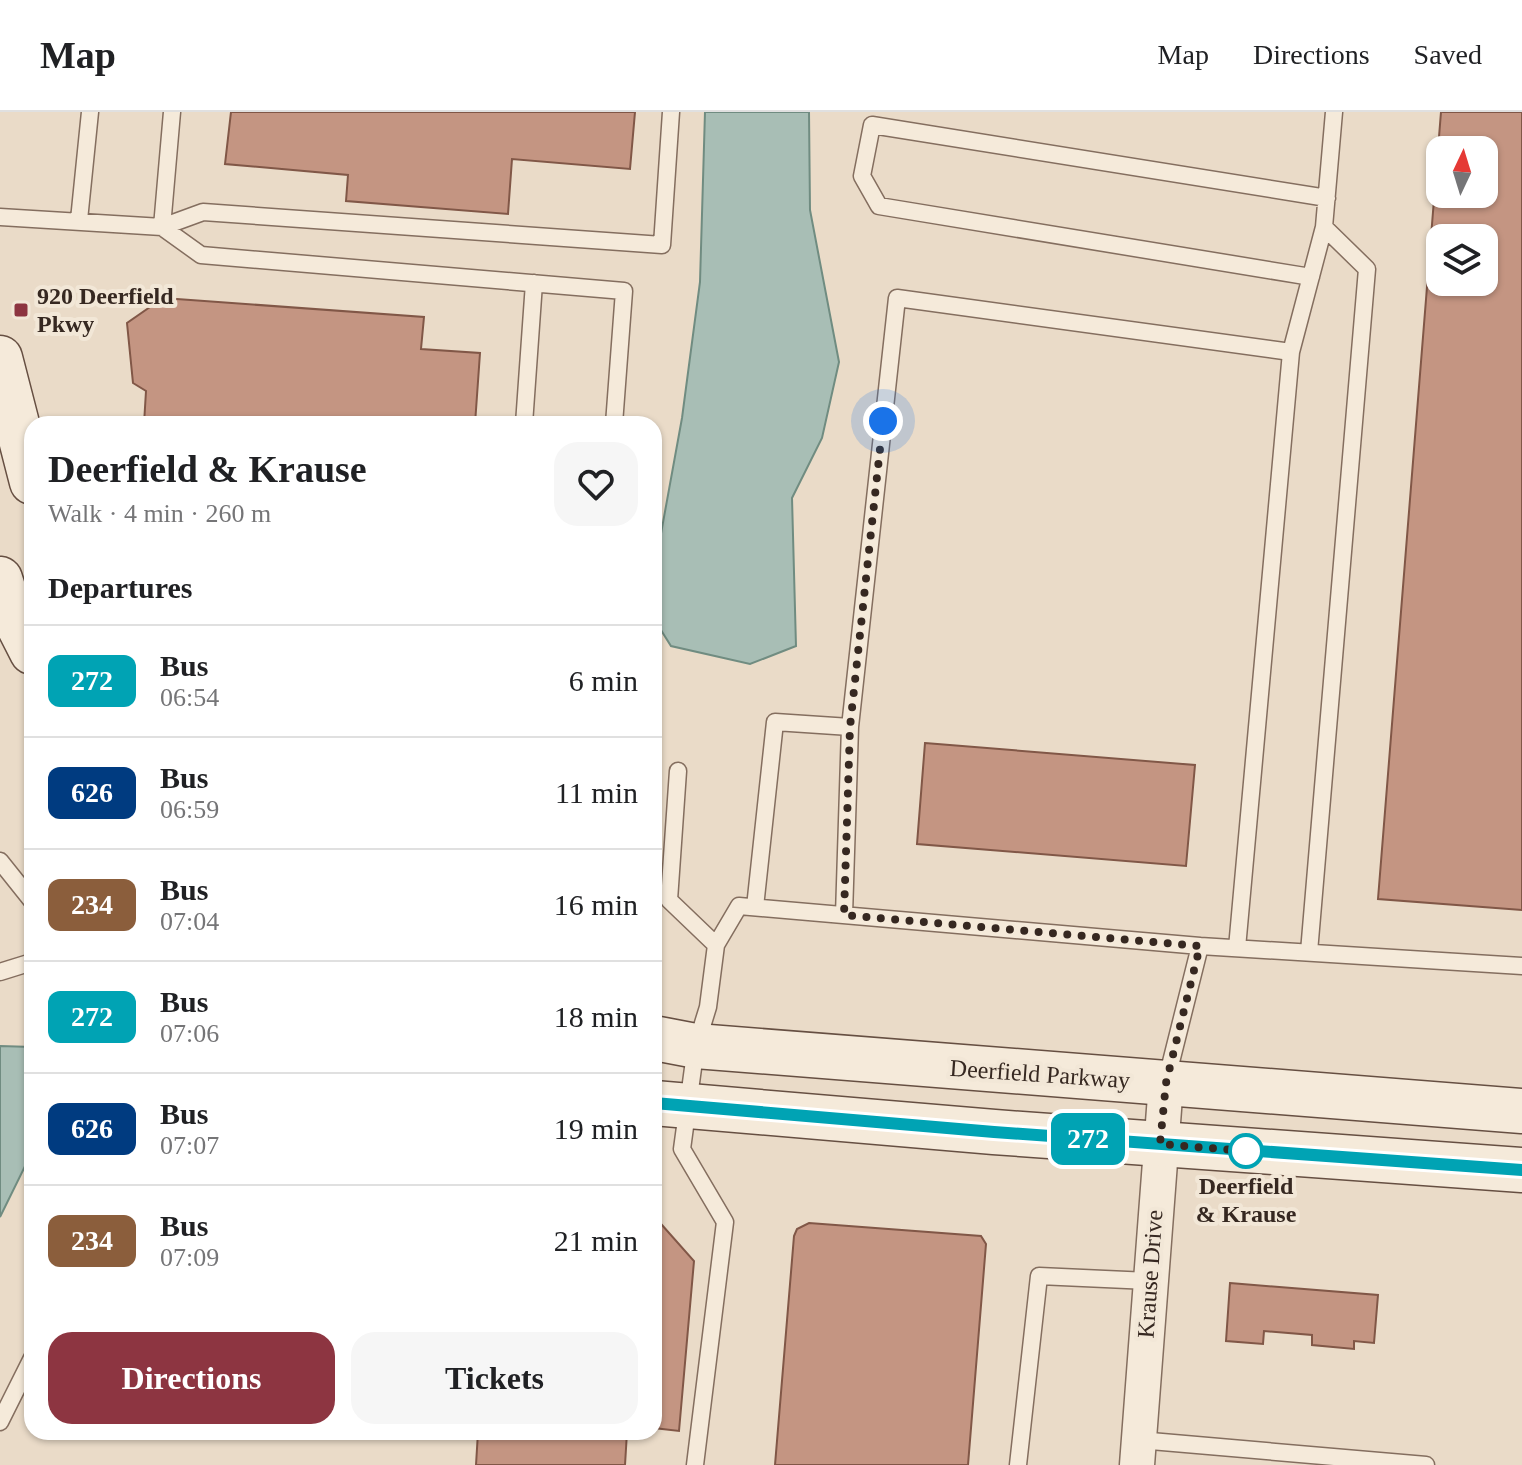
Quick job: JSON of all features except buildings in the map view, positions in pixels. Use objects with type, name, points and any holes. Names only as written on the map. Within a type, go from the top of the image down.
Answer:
[{"type":"main road","points":[[0,358],[24,451]]},
{"type":"main road","points":[[0,579],[9,607],[24,636]]},
{"type":"main road","name":"Deerfield Parkway","points":[[675,1042],[1522,1111]]},
{"type":"main road","points":[[671,1106],[1522,1170]]},
{"type":"street","name":"Krause Drive","points":[[1138,1453],[1166,1083]]},
{"type":"lane","points":[[79,220],[90,112]]},
{"type":"lane","points":[[162,227],[172,112]]},
{"type":"lane","points":[[0,217],[162,227],[203,212],[662,245],[671,112]]},
{"type":"lane","points":[[1237,948],[1291,352],[1324,227],[1334,112]]},
{"type":"lane","points":[[1311,277],[879,206],[862,176],[872,125],[1327,198]]},
{"type":"lane","points":[[162,227],[201,255],[624,291],[615,416]]},
{"type":"lane","points":[[1309,952],[1367,269],[1324,227]]},
{"type":"lane","points":[[525,416],[534,283]]},
{"type":"lane","points":[[844,915],[850,727],[897,298],[1291,352]]},
{"type":"lane","points":[[755,907],[775,722],[850,727]]},
{"type":"lane","points":[[678,771],[669,900],[716,945]]},
{"type":"lane","points":[[0,861],[24,891]]},
{"type":"lane","points":[[695,1465],[725,1222],[682,1149],[671,1106],[675,1042],[708,1007],[716,945],[739,906],[1200,946],[1522,966]]},
{"type":"lane","points":[[1166,1083],[1200,946]]},
{"type":"lane","points":[[0,972],[24,964]]},
{"type":"lane","points":[[1018,1465],[1039,1276],[1149,1281]]},
{"type":"lane","points":[[0,1422],[24,1374]]},
{"type":"lane","points":[[1138,1453],[1426,1465]]},
{"type":"shaded area","points":[[705,112],[809,112],[810,210],[839,362],[822,438],[792,498],[796,646],[750,664],[671,646],[662,632],[662,528],[682,418],[700,282]]},
{"type":"shaded area","points":[[0,1046],[24,1047],[24,1168],[0,1217]]},
{"type":"bus line","name":"272","points":[[662,1104],[1522,1170]]},
{"type":"place","name":"920 Deerfield Pkwy","points":[[21,310]]},
{"type":"place","name":"Deerfield & Krause","points":[[1246,1151]]},
{"type":"route","points":[[883,421],[850,727],[844,915],[1200,946],[1166,1083],[1160,1144],[1246,1151]]}]
